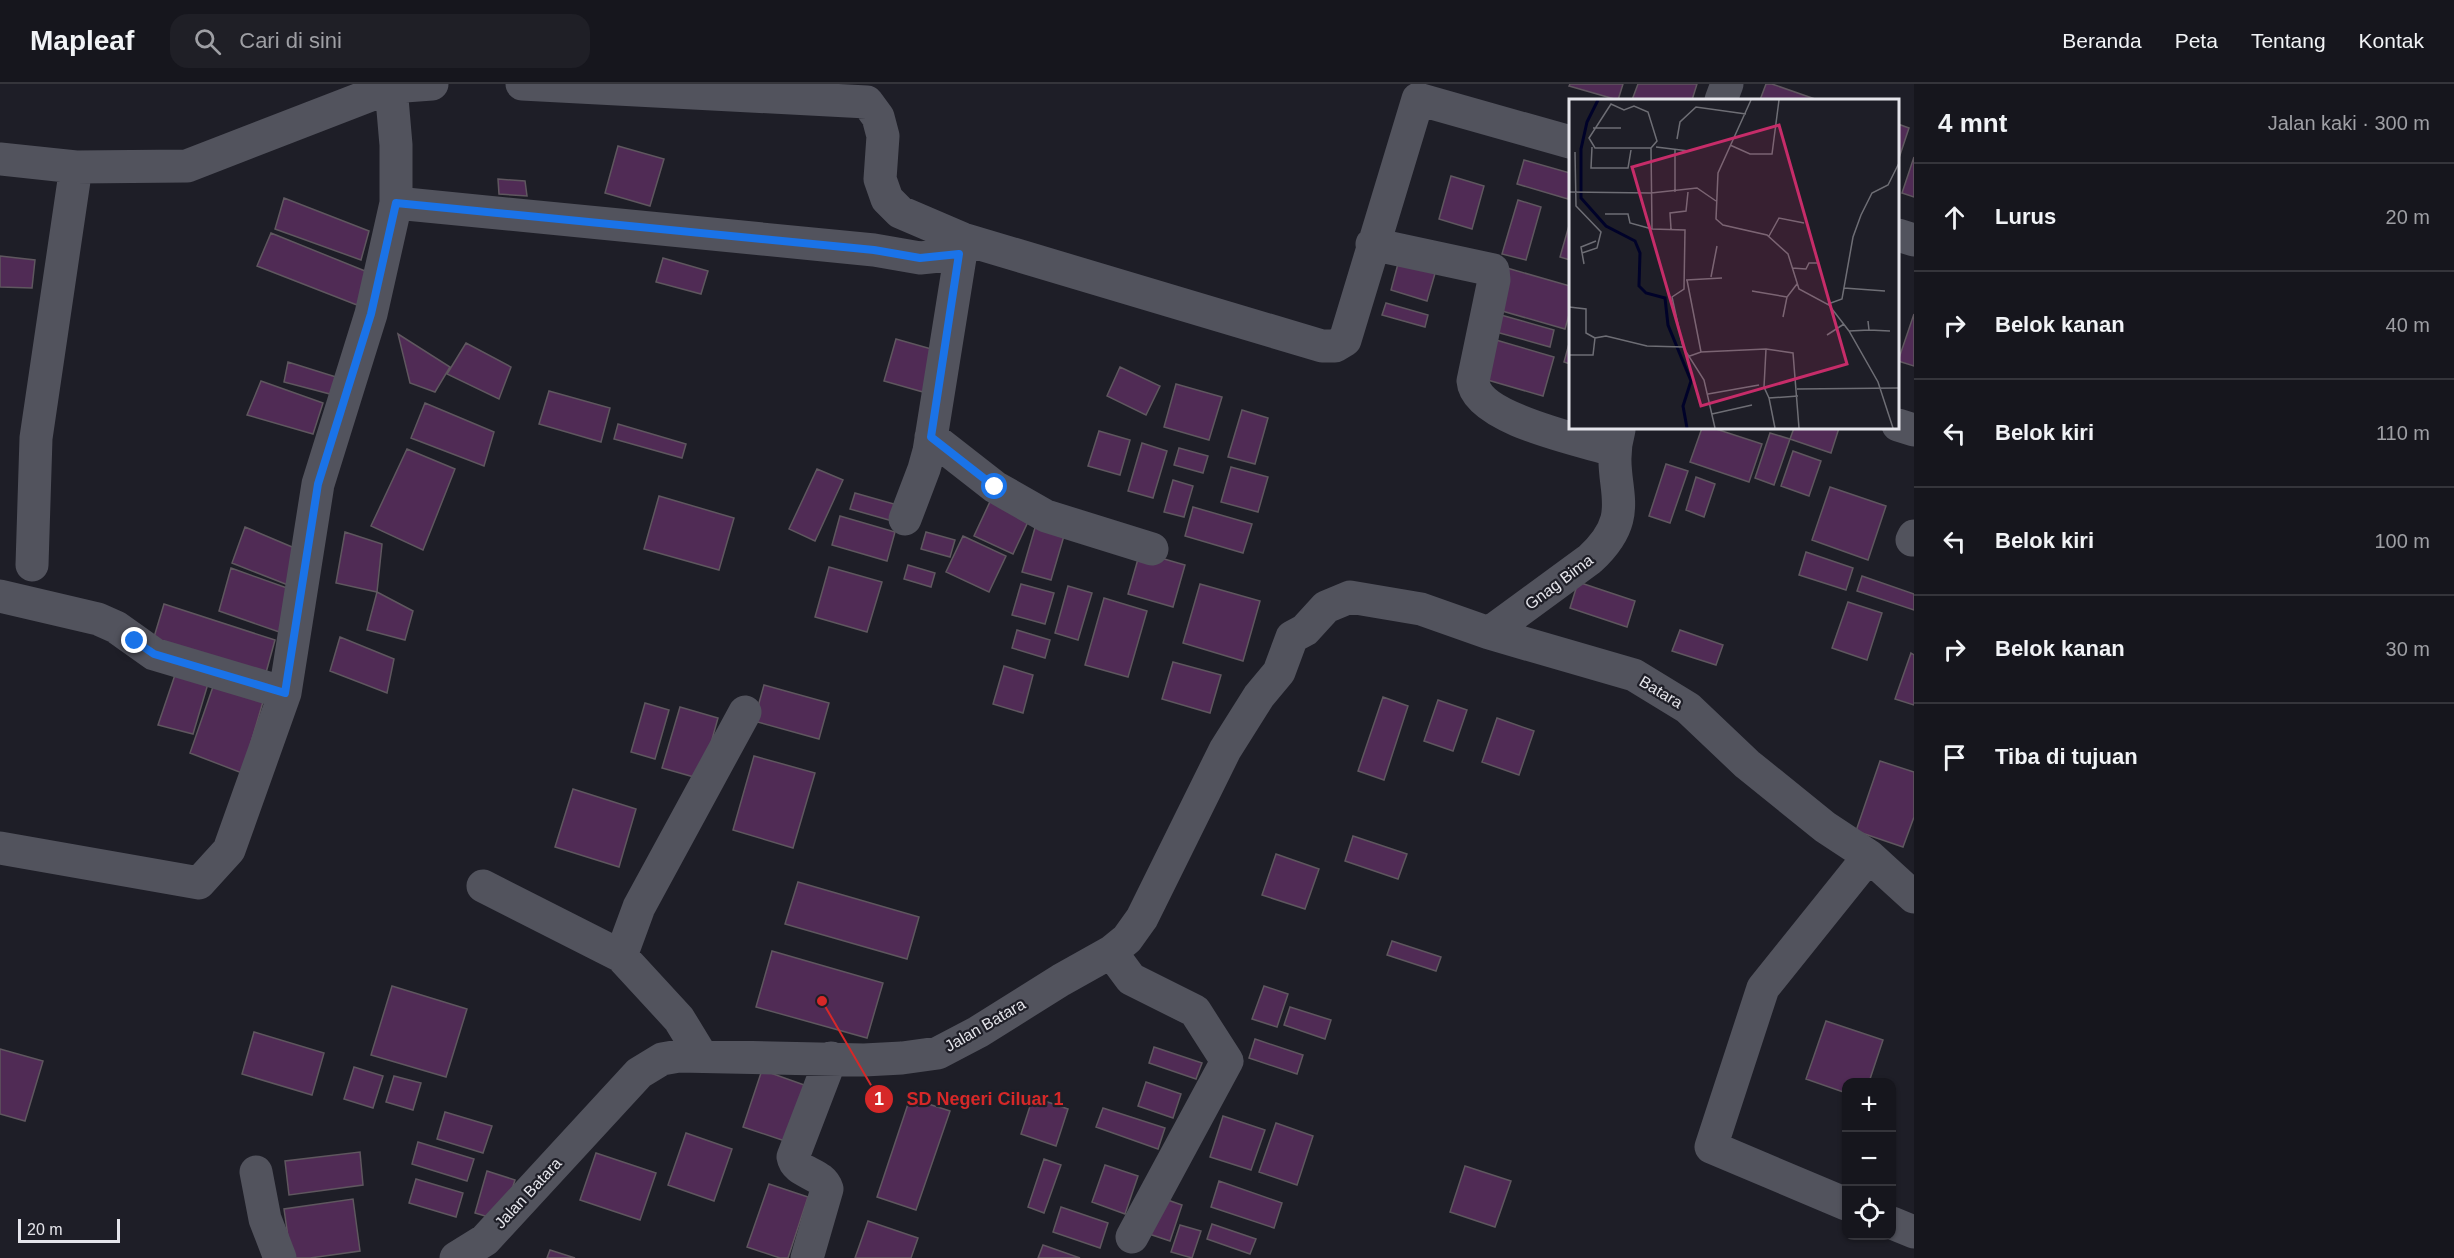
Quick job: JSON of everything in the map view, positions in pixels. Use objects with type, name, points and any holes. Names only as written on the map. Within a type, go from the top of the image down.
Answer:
[{"type":"street","points":[[0,159],[76,167],[187,166],[391,87],[432,84]]},
{"type":"street","points":[[522,84],[867,102],[878,117],[883,136],[880,178],[887,199],[900,212],[961,246],[1322,346],[1335,346],[1346,340],[1372,244],[1422,92],[1569,142]]},
{"type":"street","points":[[1704,99],[1709,84]]},
{"type":"street","points":[[1721,99],[1726,84]]},
{"type":"street","points":[[0,848],[199,883],[229,850],[285,693],[318,484],[371,314],[396,203],[396,146],[391,87]]},
{"type":"street","points":[[32,565],[36,438],[76,167]]},
{"type":"street","points":[[396,203],[874,250],[920,258],[961,246]]},
{"type":"street","points":[[1899,236],[1914,240]]},
{"type":"street","points":[[1372,244],[1493,270],[1494,280],[1476,363],[1473,387],[1477,395],[1509,418],[1616,439]]},
{"type":"street","points":[[905,519],[924,469],[931,437],[961,246]]},
{"type":"street","points":[[1899,425],[1914,430]]},
{"type":"street","points":[[931,437],[995,487],[1046,516],[1152,549]]},
{"type":"street","name":"Gnag Bima","points":[[1489,633],[1590,559],[1602,548],[1614,531],[1620,512],[1616,439]]},
{"type":"street","points":[[0,596],[98,619],[116,627],[154,654],[285,693]]},
{"type":"street","name":"Batara","points":[[1350,597],[1421,609],[1489,633],[1634,675],[1688,708],[1747,764],[1825,827],[1869,856],[1914,897]]},
{"type":"street","name":"Jalan Batara","points":[[456,1258],[483,1249],[639,1073],[662,1059],[701,1055],[864,1060],[938,1053],[978,1032],[1111,952],[1127,939],[1142,918],[1225,750],[1259,696],[1279,672],[1293,637],[1305,630],[1326,607],[1350,597]]},
{"type":"street","points":[[621,956],[639,908],[745,712]]},
{"type":"street","points":[[1842,1202],[1711,1147],[1763,988],[1869,856]]},
{"type":"street","points":[[483,886],[621,956],[679,1019],[701,1055]]},
{"type":"street","points":[[1111,952],[1131,979],[1195,1011],[1227,1061],[1132,1237]]},
{"type":"street","points":[[807,1258],[827,1189],[823,1181],[796,1165],[793,1157],[831,1058]]},
{"type":"street","points":[[256,1172],[265,1219],[280,1258]]},
{"type":"street","points":[[1896,1225],[1914,1232]]},
{"type":"building","points":[[1570,84],[1623,84],[1618,99],[1569,86]]},
{"type":"building","points":[[1638,84],[1697,84],[1692,99],[1632,99]]},
{"type":"building","points":[[1766,84],[1772,84],[1815,99],[1760,99]]},
{"type":"building","points":[[1899,124],[1909,128],[1899,158]]},
{"type":"building","points":[[618,146],[664,159],[650,206],[605,193]]},
{"type":"building","points":[[1914,157],[1914,197],[1902,193]]},
{"type":"building","points":[[1524,160],[1569,173],[1568,199],[1517,184]]},
{"type":"building","points":[[1451,176],[1484,186],[1472,229],[1439,219]]},
{"type":"building","points":[[498,179],[525,181],[527,196],[499,194]]},
{"type":"building","points":[[284,198],[369,231],[361,260],[275,229]]},
{"type":"building","points":[[1518,200],[1541,207],[1526,260],[1502,254]]},
{"type":"building","points":[[1569,226],[1569,260],[1560,257]]},
{"type":"building","points":[[271,233],[370,273],[357,305],[257,266]]},
{"type":"building","points":[[0,256],[35,260],[32,288],[0,287]]},
{"type":"building","points":[[663,258],[708,271],[701,294],[656,282]]},
{"type":"building","points":[[1399,260],[1436,270],[1427,301],[1391,290]]},
{"type":"building","points":[[1507,268],[1569,286],[1569,315],[1565,329],[1495,309]]},
{"type":"building","points":[[1386,303],[1428,315],[1425,327],[1382,315]]},
{"type":"building","points":[[1914,314],[1914,366],[1899,361]]},
{"type":"building","points":[[1501,315],[1554,330],[1550,347],[1496,332]]},
{"type":"building","points":[[398,334],[450,367],[435,392],[410,383]]},
{"type":"building","points":[[896,339],[942,352],[930,394],[884,381]]},
{"type":"building","points":[[1496,340],[1554,357],[1543,396],[1484,379]]},
{"type":"building","points":[[466,343],[511,367],[499,399],[447,374]]},
{"type":"building","points":[[1569,344],[1569,364],[1564,362]]},
{"type":"building","points":[[288,362],[336,377],[330,394],[284,382]]},
{"type":"building","points":[[1120,367],[1160,386],[1146,415],[1107,396]]},
{"type":"building","points":[[261,381],[323,403],[313,434],[247,415]]},
{"type":"building","points":[[1176,384],[1222,397],[1209,440],[1164,427]]},
{"type":"building","points":[[549,391],[610,408],[601,442],[539,424]]},
{"type":"building","points":[[425,403],[494,432],[484,466],[411,438]]},
{"type":"building","points":[[1242,410],[1268,418],[1255,464],[1228,457]]},
{"type":"building","points":[[618,424],[686,444],[682,458],[614,439]]},
{"type":"building","points":[[1702,429],[1716,429],[1762,444],[1749,482],[1690,462]]},
{"type":"building","points":[[1794,429],[1839,429],[1831,453],[1790,439]]},
{"type":"building","points":[[1099,431],[1130,440],[1120,475],[1088,466]]},
{"type":"building","points":[[1770,433],[1790,439],[1774,485],[1755,478]]},
{"type":"building","points":[[1142,443],[1167,451],[1153,498],[1128,491]]},
{"type":"building","points":[[1179,448],[1208,456],[1203,473],[1174,465]]},
{"type":"building","points":[[407,449],[455,469],[423,550],[371,526]]},
{"type":"building","points":[[1793,451],[1821,461],[1809,496],[1781,486]]},
{"type":"building","points":[[1666,464],[1688,471],[1670,523],[1649,516]]},
{"type":"building","points":[[1231,467],[1268,477],[1258,512],[1221,502]]},
{"type":"building","points":[[817,469],[843,480],[815,541],[789,529]]},
{"type":"building","points":[[1696,477],[1715,484],[1704,517],[1686,510]]},
{"type":"building","points":[[1173,480],[1193,486],[1184,517],[1164,512]]},
{"type":"building","points":[[1830,487],[1886,506],[1868,560],[1812,540]]},
{"type":"building","points":[[855,493],[901,506],[896,522],[850,509]]},
{"type":"building","points":[[994,493],[1033,511],[1013,554],[974,536]]},
{"type":"building","points":[[659,496],[734,518],[719,570],[644,549]]},
{"type":"building","points":[[1193,507],[1252,524],[1243,553],[1185,536]]},
{"type":"building","points":[[840,516],[895,532],[887,561],[832,545]]},
{"type":"building","points":[[1037,521],[1066,529],[1051,580],[1022,572]]},
{"type":"building","points":[[245,527],[304,552],[293,587],[232,563]]},
{"type":"building","points":[[345,532],[382,544],[377,592],[336,583]]},
{"type":"building","points":[[926,532],[955,540],[950,557],[921,549]]},
{"type":"building","points":[[963,536],[1006,556],[989,592],[946,572]]},
{"type":"building","points":[[1140,552],[1185,565],[1173,607],[1128,594]]},
{"type":"building","points":[[1806,552],[1853,568],[1846,590],[1799,575]]},
{"type":"building","points":[[908,565],[935,573],[931,587],[904,579]]},
{"type":"building","points":[[829,567],[882,582],[867,632],[815,617]]},
{"type":"building","points":[[231,568],[301,593],[288,635],[219,611]]},
{"type":"building","points":[[1862,576],[1914,594],[1914,610],[1857,591]]},
{"type":"building","points":[[1578,582],[1635,601],[1627,627],[1570,608]]},
{"type":"building","points":[[1021,584],[1054,593],[1045,624],[1012,615]]},
{"type":"building","points":[[1200,584],[1260,601],[1243,661],[1183,643]]},
{"type":"building","points":[[1068,586],[1092,593],[1078,640],[1055,633]]},
{"type":"building","points":[[377,592],[413,611],[405,640],[367,630]]},
{"type":"building","points":[[1104,598],[1147,611],[1128,677],[1085,665]]},
{"type":"building","points":[[1848,602],[1882,613],[1867,660],[1832,648]]},
{"type":"building","points":[[164,604],[275,640],[264,680],[151,647]]},
{"type":"building","points":[[1017,630],[1050,640],[1045,658],[1012,648]]},
{"type":"building","points":[[1680,630],[1723,645],[1716,665],[1672,651]]},
{"type":"building","points":[[340,637],[394,659],[387,693],[330,671]]},
{"type":"building","points":[[1911,653],[1914,655],[1914,705],[1895,699]]},
{"type":"building","points":[[1173,662],[1221,675],[1210,713],[1162,699]]},
{"type":"building","points":[[178,666],[210,677],[193,734],[158,725]]},
{"type":"building","points":[[1004,666],[1033,675],[1023,713],[993,704]]},
{"type":"building","points":[[216,678],[265,695],[242,773],[190,753]]},
{"type":"building","points":[[764,685],[829,703],[819,739],[754,721]]},
{"type":"building","points":[[1383,697],[1408,706],[1384,780],[1358,771]]},
{"type":"building","points":[[1438,700],[1467,710],[1453,751],[1424,741]]},
{"type":"building","points":[[645,703],[669,710],[655,759],[631,752]]},
{"type":"building","points":[[680,707],[718,718],[701,779],[662,768]]},
{"type":"building","points":[[1497,718],[1534,731],[1519,775],[1482,762]]},
{"type":"building","points":[[754,756],[815,773],[793,848],[733,830]]},
{"type":"building","points":[[1880,761],[1914,772],[1914,817],[1903,847],[1856,831]]},
{"type":"building","points":[[573,789],[636,809],[619,867],[555,847]]},
{"type":"building","points":[[1353,836],[1407,854],[1398,879],[1345,861]]},
{"type":"building","points":[[1276,854],[1319,869],[1305,909],[1262,895]]},
{"type":"building","points":[[798,882],[919,917],[907,959],[785,924]]},
{"type":"building","points":[[1392,941],[1441,957],[1436,971],[1387,955]]},
{"type":"building","points":[[772,951],[883,983],[867,1038],[756,1007]]},
{"type":"building","points":[[392,986],[467,1009],[446,1077],[371,1055]]},
{"type":"building","points":[[1264,986],[1288,994],[1277,1027],[1252,1019]]},
{"type":"building","points":[[1290,1007],[1331,1020],[1325,1039],[1284,1025]]},
{"type":"building","points":[[1826,1021],[1883,1040],[1870,1078],[1842,1078],[1842,1092],[1806,1079]]},
{"type":"building","points":[[254,1032],[324,1053],[312,1095],[242,1074]]},
{"type":"building","points":[[1255,1039],[1303,1055],[1297,1074],[1249,1058]]},
{"type":"building","points":[[1154,1047],[1202,1063],[1196,1079],[1149,1063]]},
{"type":"building","points":[[0,1049],[43,1061],[25,1121],[0,1114]]},
{"type":"building","points":[[354,1067],[383,1076],[373,1108],[344,1099]]},
{"type":"building","points":[[762,1070],[807,1086],[788,1142],[743,1127]]},
{"type":"building","points":[[394,1076],[421,1083],[413,1110],[386,1102]]},
{"type":"building","points":[[1146,1082],[1181,1094],[1173,1118],[1138,1106]]},
{"type":"building","points":[[1033,1097],[1068,1109],[1056,1146],[1021,1134]]},
{"type":"building","points":[[910,1098],[950,1111],[916,1210],[877,1197]]},
{"type":"building","points":[[1103,1108],[1165,1128],[1158,1149],[1096,1127]]},
{"type":"building","points":[[445,1112],[492,1126],[483,1153],[437,1139]]},
{"type":"building","points":[[1223,1116],[1265,1130],[1251,1170],[1210,1157]]},
{"type":"building","points":[[1276,1123],[1313,1136],[1297,1185],[1259,1172]]},
{"type":"building","points":[[686,1133],[732,1149],[714,1201],[668,1185]]},
{"type":"building","points":[[418,1142],[474,1159],[467,1181],[412,1164]]},
{"type":"building","points":[[360,1152],[363,1185],[289,1195],[285,1161]]},
{"type":"building","points":[[596,1153],[656,1173],[640,1220],[580,1200]]},
{"type":"building","points":[[1044,1159],[1061,1165],[1044,1213],[1028,1207]]},
{"type":"building","points":[[1105,1165],[1138,1176],[1125,1214],[1092,1202]]},
{"type":"building","points":[[1465,1166],[1511,1181],[1495,1227],[1450,1212]]},
{"type":"building","points":[[487,1171],[515,1180],[502,1221],[475,1213]]},
{"type":"building","points":[[416,1179],[463,1193],[456,1217],[409,1203]]},
{"type":"building","points":[[1219,1181],[1282,1203],[1274,1228],[1211,1207]]},
{"type":"building","points":[[769,1184],[808,1197],[788,1258],[780,1258],[747,1247]]},
{"type":"building","points":[[1162,1198],[1182,1205],[1170,1241],[1149,1234]]},
{"type":"building","points":[[353,1199],[360,1251],[310,1258],[291,1258],[284,1209]]},
{"type":"building","points":[[1061,1207],[1108,1223],[1100,1248],[1053,1232]]},
{"type":"building","points":[[868,1221],[918,1238],[911,1258],[855,1258]]},
{"type":"building","points":[[1212,1224],[1256,1239],[1250,1254],[1207,1239]]},
{"type":"building","points":[[1180,1225],[1201,1231],[1192,1258],[1171,1252]]},
{"type":"building","points":[[1043,1245],[1080,1258],[1038,1258]]},
{"type":"building","points":[[550,1250],[575,1258],[547,1258]]},
{"type":"place","name":"SD Negeri Ciluar 1","points":[[822,1001]]},
{"type":"route","points":[[135,641],[154,654],[285,693],[318,484],[371,314],[396,203],[874,250],[920,258],[959,254],[931,437],[995,487]]}]
